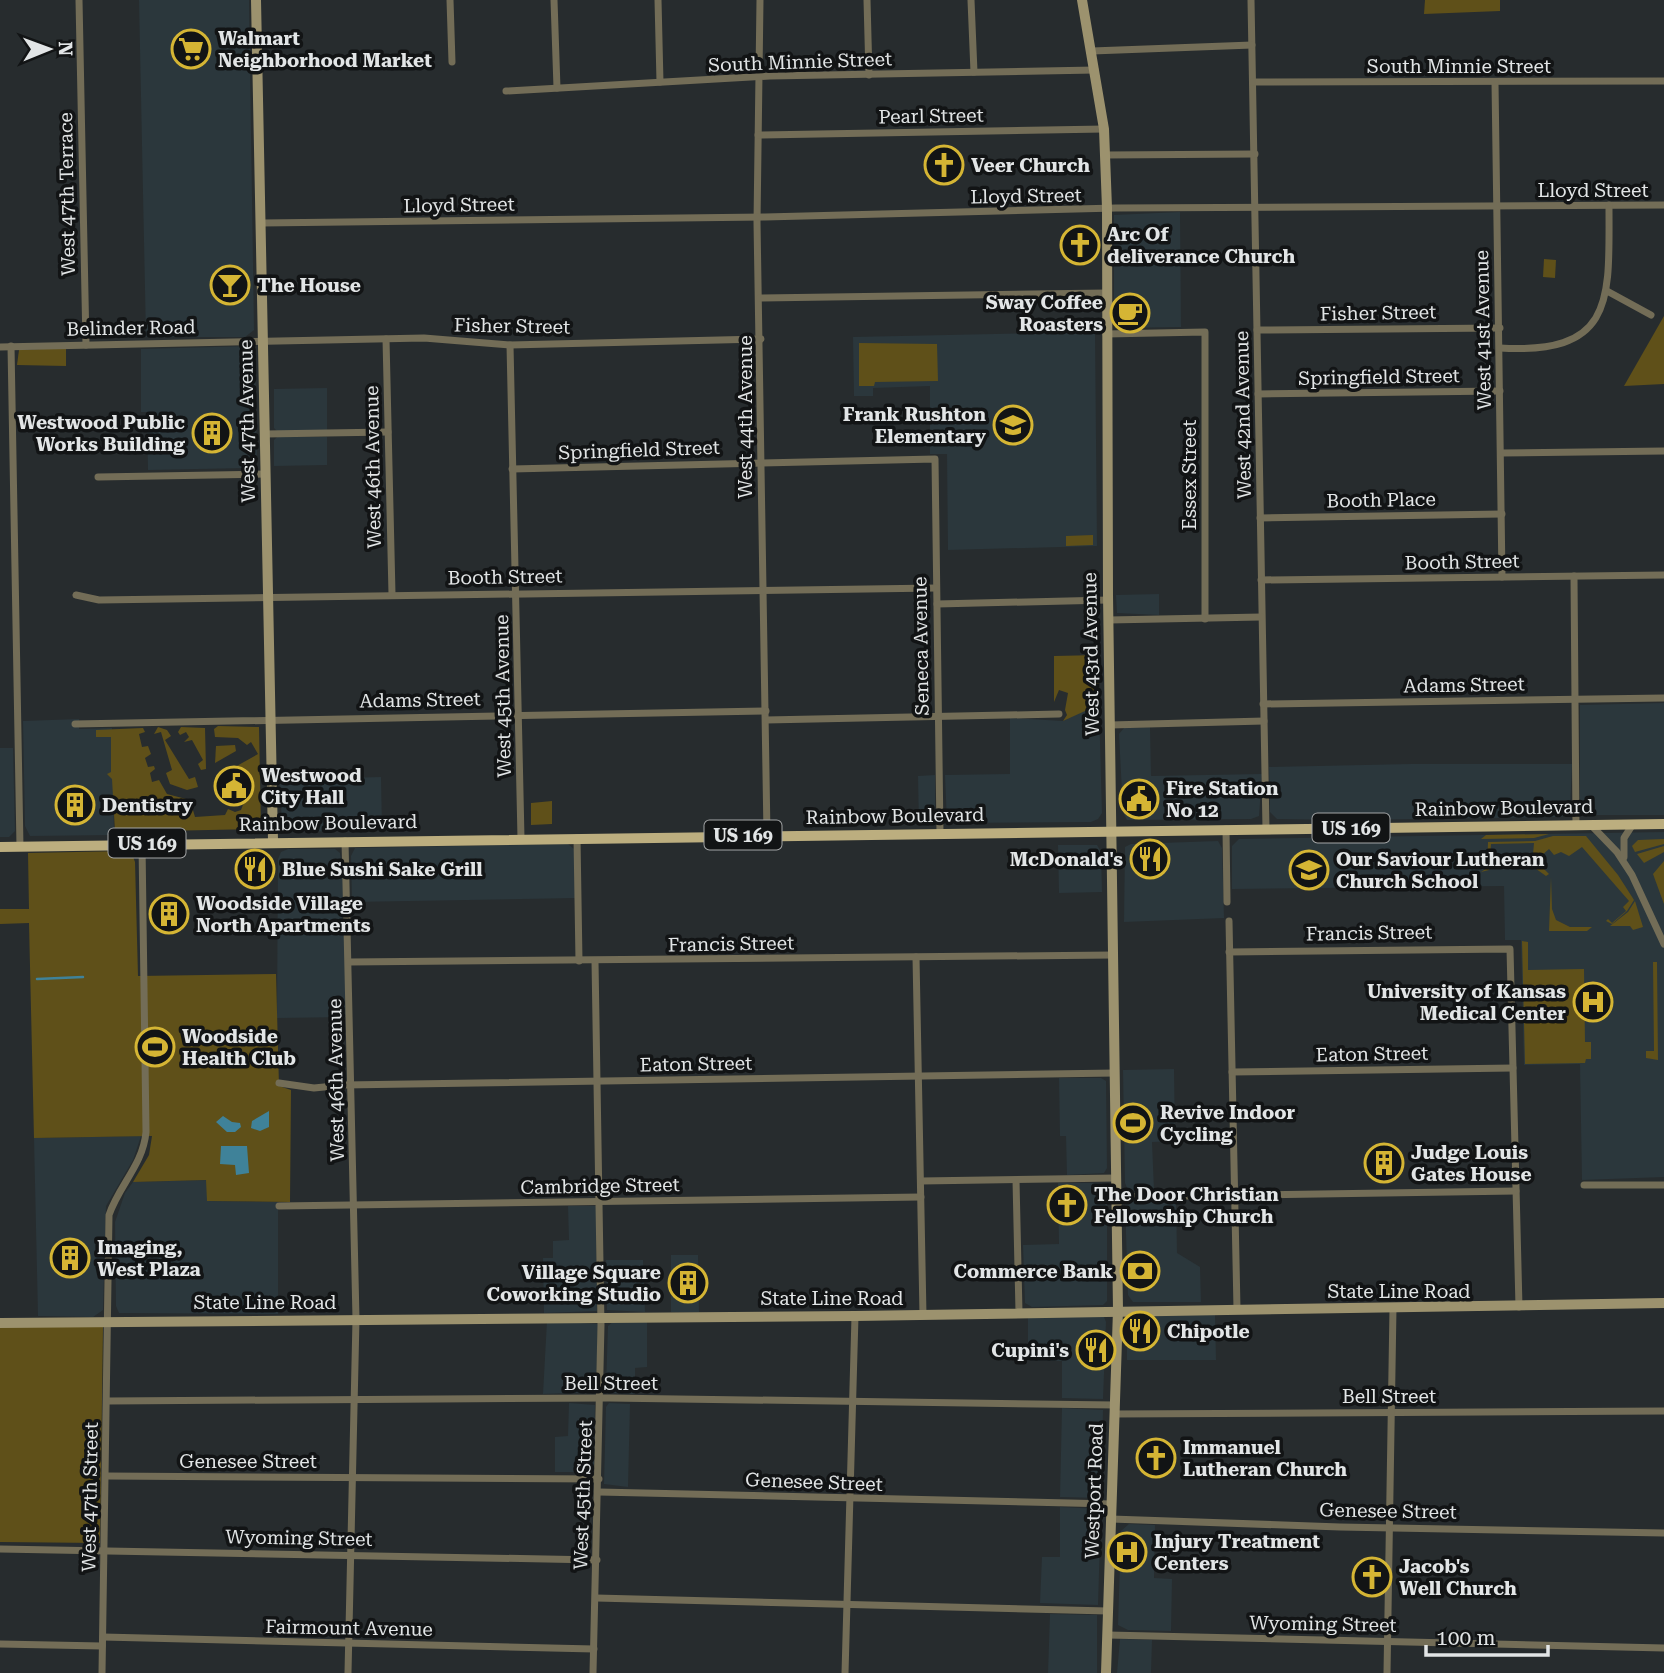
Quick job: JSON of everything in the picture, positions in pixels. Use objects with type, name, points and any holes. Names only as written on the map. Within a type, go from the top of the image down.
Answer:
[{"type":"main road","name":"Rainbow Boulevard","points":[[0,847],[273,841],[1664,824]]},
{"type":"street","name":"West 47th Terrace","points":[[79,0],[86,345]]},
{"type":"street","name":"West 47th Avenue","points":[[256,0],[273,841]]},
{"type":"street","points":[[450,0],[452,62]]},
{"type":"street","points":[[554,0],[557,89]]},
{"type":"street","points":[[658,0],[660,82]]},
{"type":"street","name":"West 44th Avenue","points":[[760,0],[757,217],[767,835]]},
{"type":"street","points":[[867,0],[869,75]]},
{"type":"street","points":[[971,0],[974,72]]},
{"type":"street","name":"West 43rd Avenue","points":[[1082,0],[1095,70],[1106,155],[1108,600],[1118,1310]]},
{"type":"street","name":"West 42nd Avenue","points":[[1251,0],[1266,829]]},
{"type":"street","points":[[1092,51],[1252,45]]},
{"type":"street","name":"South Minnie Street","points":[[506,91],[761,78],[1095,70]]},
{"type":"street","name":"South Minnie Street","points":[[1253,82],[1664,81]]},
{"type":"street","name":"West 41st Avenue","points":[[1495,82],[1502,577]]},
{"type":"street","name":"Pearl Street","points":[[758,135],[1104,129]]},
{"type":"street","points":[[1106,155],[1255,155]]},
{"type":"street","points":[[1500,348],[1545,349],[1576,337],[1598,314],[1607,291],[1609,205]]},
{"type":"street","name":"Lloyd Street","points":[[262,223],[757,217],[1107,208],[1664,205]]},
{"type":"street","points":[[1607,291],[1650,315]]},
{"type":"street","points":[[760,299],[1107,293]]},
{"type":"street","name":"Fisher Street","points":[[1257,330],[1500,328]]},
{"type":"street","name":"Essex Street","points":[[1106,334],[1205,332],[1205,619]]},
{"type":"street","name":"Fisher Street","points":[[263,341],[424,338],[510,345],[761,339]]},
{"type":"street","name":"West 46th Avenue","points":[[386,339],[392,594]]},
{"type":"street","name":"Belinder Road","points":[[0,347],[263,341]]},
{"type":"street","name":"West 45th Avenue","points":[[510,345],[520,714],[520,838]]},
{"type":"street","points":[[11,346],[20,847]]},
{"type":"street","name":"Springfield Street","points":[[1258,394],[1500,391]]},
{"type":"street","points":[[265,435],[388,432]]},
{"type":"street","points":[[1501,453],[1664,451]]},
{"type":"street","name":"Springfield Street","points":[[512,469],[935,459]]},
{"type":"street","name":"Seneca Avenue","points":[[935,459],[940,833]]},
{"type":"street","points":[[98,477],[266,474]]},
{"type":"street","name":"Booth Place","points":[[1260,518],[1502,514]]},
{"type":"street","name":"Booth Street","points":[[1261,580],[1664,575]]},
{"type":"street","points":[[1574,576],[1576,825]]},
{"type":"street","name":"Booth Street","points":[[76,595],[99,600],[936,588]]},
{"type":"street","points":[[937,604],[1108,600]]},
{"type":"street","points":[[1109,620],[1261,618]]},
{"type":"street","name":"Adams Street","points":[[1264,704],[1664,698]]},
{"type":"street","name":"Adams Street","points":[[75,724],[270,718],[766,711]]},
{"type":"street","points":[[766,720],[1059,714]]},
{"type":"street","points":[[1110,725],[1264,721]]},
{"type":"street","points":[[1591,824],[1626,865],[1647,903],[1664,944]]},
{"type":"street","points":[[1626,865],[1622,844],[1634,824]]},
{"type":"street","points":[[1226,829],[1227,902]]},
{"type":"street","points":[[577,838],[579,961]]},
{"type":"street","name":"West 46th Avenue","points":[[345,841],[356,1319],[348,1673]]},
{"type":"street","name":"West 47th Street","points":[[102,1673],[109,1215],[117,1194],[139,1162],[146,1132],[142,843]]},
{"type":"street","points":[[1229,921],[1237,1310]]},
{"type":"street","name":"Francis Street","points":[[1229,951],[1510,949],[1513,1068]]},
{"type":"street","name":"Francis Street","points":[[349,962],[1113,955]]},
{"type":"street","points":[[916,957],[923,1315]]},
{"type":"street","points":[[595,961],[601,1317]]},
{"type":"street","points":[[1513,1068],[1519,1308]]},
{"type":"street","name":"Eaton Street","points":[[1232,1072],[1513,1068]]},
{"type":"street","name":"Eaton Street","points":[[279,1083],[326,1089],[352,1084],[1115,1073]]},
{"type":"street","points":[[921,1181],[1116,1178]]},
{"type":"street","points":[[1016,1180],[1019,1312]]},
{"type":"street","points":[[1584,1185],[1664,1185]]},
{"type":"street","points":[[1116,1197],[1516,1191]]},
{"type":"street","name":"Cambridge Street","points":[[279,1206],[921,1197]]},
{"type":"street","name":"State Line Road","points":[[0,1323],[855,1316],[1118,1310],[1519,1308],[1664,1303]]},
{"type":"street","points":[[1387,1673],[1394,1412],[1393,1308]]},
{"type":"street","name":"Westport Road","points":[[1106,1673],[1118,1310]]},
{"type":"street","points":[[845,1673],[855,1316]]},
{"type":"street","name":"West 45th Street","points":[[593,1673],[601,1317]]},
{"type":"street","name":"Bell Street","points":[[108,1401],[601,1398],[852,1401],[1115,1409],[1664,1411]]},
{"type":"street","name":"Genesee Street","points":[[106,1476],[599,1479]]},
{"type":"street","name":"Genesee Street","points":[[599,1492],[1112,1504]]},
{"type":"street","name":"Genesee Street","points":[[1111,1519],[1664,1533]]},
{"type":"street","name":"Wyoming Street","points":[[0,1549],[597,1560]]},
{"type":"street","points":[[596,1598],[1108,1611]]},
{"type":"street","name":"Wyoming Street","points":[[1108,1635],[1664,1648]]},
{"type":"street","name":"Fairmount Avenue","points":[[103,1637],[594,1649]]},
{"type":"street","points":[[0,1644],[102,1646]]},
{"type":"shaded area","points":[[139,0],[249,0],[254,330],[245,337],[146,337]]},
{"type":"shaded area","points":[[1425,0],[1500,0],[1500,11],[1424,14]]},
{"type":"shaded area","points":[[1180,212],[1181,327],[1116,328],[1114,215]]},
{"type":"shaded area","points":[[1544,259],[1556,260],[1555,278],[1543,277]]},
{"type":"shaded area","points":[[1664,316],[1664,384],[1624,386]]},
{"type":"shaded area","name":"Frank Rushton Elementary","points":[[1095,332],[1097,546],[948,550],[947,454],[930,454],[930,386],[873,388],[873,396],[854,396],[853,337]]},
{"type":"shaded area","points":[[859,343],[937,344],[938,381],[875,382],[874,386],[859,386]]},
{"type":"shaded area","points":[[251,346],[255,352],[257,463],[247,468],[148,470],[147,412],[141,412],[141,349]]},
{"type":"shaded area","points":[[66,348],[66,366],[17,365],[19,350]]},
{"type":"shaded area","points":[[327,388],[327,431],[277,431],[274,428],[274,389]]},
{"type":"shaded area","points":[[277,437],[327,437],[327,465],[274,466],[274,440]]},
{"type":"shaded area","points":[[1093,535],[1093,545],[1066,546],[1066,536]]},
{"type":"shaded area","points":[[1159,594],[1159,615],[1117,613],[1116,595]]},
{"type":"shaded area","points":[[1099,655],[1099,701],[1096,706],[1063,721],[1067,715],[1065,710],[1068,693],[1059,690],[1054,702],[1054,656]]},
{"type":"shaded area","points":[[1664,703],[1664,815],[1582,815],[1580,705]]},
{"type":"shaded area","points":[[1099,706],[1102,813],[1098,819],[1091,822],[947,823],[945,775],[1010,774],[1010,718],[1063,721],[1087,707]]},
{"type":"shaded area","points":[[79,719],[79,729],[112,728],[114,835],[30,836],[25,826],[23,721]]},
{"type":"shaded area","points":[[218,726],[259,727],[261,829],[115,832],[112,779],[107,774],[111,772],[111,737],[96,737],[96,730],[143,728],[145,732],[139,734],[142,747],[148,746],[151,754],[145,758],[148,767],[154,766],[155,769],[150,773],[152,782],[159,780],[167,794],[190,800],[195,817],[225,815],[228,809],[235,812],[241,810],[244,802],[241,793],[247,788],[235,767],[258,754],[251,742],[247,745],[238,738],[215,737],[214,729]]},
{"type":"shaded area","points":[[158,727],[167,730],[171,736],[165,740],[189,779],[195,777],[198,787],[187,790],[170,784],[166,773],[172,770],[161,732],[154,734]]},
{"type":"shaded area","points":[[181,727],[205,728],[206,769],[201,770],[198,764],[203,760],[192,740],[184,742],[189,737],[186,732],[180,735],[178,732]]},
{"type":"shaded area","points":[[1150,727],[1151,776],[1262,774],[1259,816],[1251,819],[1127,820],[1123,812],[1119,734],[1124,728]]},
{"type":"shaded area","points":[[235,745],[236,751],[215,763],[216,746]]},
{"type":"shaded area","points":[[0,748],[13,748],[15,831],[9,837],[0,837]]},
{"type":"shaded area","points":[[1572,764],[1570,810],[1562,817],[1345,820],[1277,819],[1270,812],[1269,767]]},
{"type":"shaded area","points":[[935,775],[935,819],[931,824],[919,825],[918,776]]},
{"type":"shaded area","points":[[381,777],[382,830],[290,832],[282,828],[280,780]]},
{"type":"shaded area","points":[[552,801],[552,824],[531,825],[531,803]]},
{"type":"shaded area","name":"University of Kansas Medical Center","points":[[1664,832],[1664,1177],[1582,1180],[1580,1064],[1524,1065],[1521,940],[1505,940],[1504,886],[1232,889],[1232,846],[1239,839]]},
{"type":"shaded area","points":[[1549,834],[1534,838],[1481,839],[1486,835]]},
{"type":"shaded area","points":[[1553,836],[1586,836],[1618,875],[1634,900],[1627,911],[1612,924],[1606,921],[1608,919],[1612,923],[1626,911],[1623,907],[1629,901],[1582,847],[1569,856],[1561,852],[1554,855],[1549,849],[1541,856],[1535,857],[1534,865],[1541,866],[1549,874],[1546,876],[1532,866],[1534,843],[1491,844],[1489,870],[1481,872],[1487,868],[1488,842],[1535,841]]},
{"type":"shaded area","points":[[1664,839],[1664,844],[1635,852],[1632,846],[1638,840]]},
{"type":"shaded area","points":[[1218,841],[1222,848],[1224,918],[1124,922],[1125,847],[1131,844]]},
{"type":"shaded area","points":[[568,844],[574,849],[575,898],[352,902],[351,856],[355,848]]},
{"type":"shaded area","points":[[1058,845],[1097,845],[1101,852],[1102,892],[1059,893]]},
{"type":"shaded area","points":[[1664,846],[1664,852],[1644,863],[1637,854]]},
{"type":"shaded area","points":[[288,849],[335,849],[340,853],[345,889],[347,1017],[277,1018],[278,859],[281,852]]},
{"type":"shaded area","name":"Woodside Health Club","points":[[124,851],[132,854],[135,862],[138,976],[276,974],[279,1086],[291,1090],[290,1202],[207,1201],[206,1180],[133,1182],[149,1155],[152,1136],[34,1138],[29,923],[0,924],[0,909],[29,909],[28,853]]},
{"type":"shaded area","points":[[1664,861],[1664,904],[1653,874]]},
{"type":"shaded area","points":[[1551,877],[1552,909],[1556,920],[1570,927],[1592,927],[1587,931],[1549,931]]},
{"type":"shaded area","points":[[1635,901],[1643,927],[1633,930],[1630,926],[1610,926],[1628,912]]},
{"type":"shaded area","points":[[1522,941],[1528,942],[1528,970],[1584,969],[1585,1042],[1591,1042],[1591,1059],[1586,1059],[1585,1063],[1525,1064]]},
{"type":"shaded area","points":[[1653,962],[1657,962],[1658,1060],[1646,1058],[1646,1051],[1654,1051]]},
{"type":"shaded area","points":[[1174,1069],[1175,1141],[1152,1142],[1154,1190],[1128,1190],[1125,1183],[1123,1070]]},
{"type":"shaded area","points":[[1059,1078],[1101,1078],[1106,1081],[1107,1168],[1104,1173],[1067,1175],[1066,1136],[1060,1136]]},
{"type":"shaded area","points":[[141,1136],[133,1160],[106,1206],[103,1310],[93,1317],[38,1316],[34,1138]]},
{"type":"shaded area","points":[[207,1180],[207,1201],[278,1202],[278,1314],[119,1313],[116,1306],[115,1222],[125,1193],[133,1182]]},
{"type":"shaded area","points":[[1058,1183],[1102,1183],[1107,1187],[1107,1301],[1103,1305],[1032,1307],[1025,1303],[1023,1245],[1059,1244]]},
{"type":"shaded area","points":[[1176,1199],[1177,1253],[1200,1267],[1201,1302],[1133,1302],[1128,1295],[1125,1202]]},
{"type":"shaded area","points":[[568,1206],[596,1206],[597,1311],[544,1313],[543,1258],[553,1258],[553,1241],[569,1240]]},
{"type":"shaded area","points":[[671,1255],[698,1255],[699,1312],[671,1312]]},
{"type":"shaded area","points":[[606,1260],[643,1260],[645,1312],[607,1310]]},
{"type":"shaded area","points":[[1131,1315],[1215,1315],[1216,1360],[1127,1360],[1127,1320]]},
{"type":"shaded area","points":[[1028,1316],[1104,1317],[1103,1399],[1062,1398],[1062,1361],[1028,1360]]},
{"type":"shaded area","points":[[647,1320],[647,1367],[635,1368],[635,1394],[611,1393],[606,1387],[608,1326],[614,1321]]},
{"type":"shaded area","points":[[547,1321],[598,1324],[596,1392],[543,1394]]},
{"type":"shaded area","points":[[103,1326],[100,1543],[0,1542],[0,1327]]},
{"type":"shaded area","points":[[569,1403],[595,1405],[594,1472],[555,1472],[555,1437],[568,1436]]},
{"type":"shaded area","points":[[609,1403],[630,1404],[628,1487],[604,1484],[606,1407]]},
{"type":"shaded area","points":[[1062,1408],[1103,1410],[1101,1498],[1060,1497]]},
{"type":"shaded area","points":[[1060,1507],[1101,1509],[1098,1605],[1040,1603],[1042,1557],[1060,1557]]},
{"type":"shaded area","points":[[1129,1524],[1155,1525],[1154,1578],[1172,1579],[1171,1631],[1128,1630],[1118,1625],[1121,1531]]},
{"type":"shaded area","points":[[1050,1614],[1097,1615],[1097,1673],[1048,1673]]},
{"type":"shaded area","points":[[1120,1639],[1152,1640],[1151,1673],[1117,1673]]},
{"type":"water","points":[[269,1111],[269,1127],[260,1131],[251,1128],[252,1121]]},
{"type":"water","points":[[223,1116],[232,1122],[240,1123],[241,1127],[235,1132],[227,1132],[216,1122]]},
{"type":"water","points":[[221,1146],[247,1146],[249,1173],[236,1175],[235,1165],[220,1164]]},
{"type":"waterway","points":[[37,979],[83,977]]},
{"type":"place","name":"Walmart Neighborhood Market","points":[[191,49]]},
{"type":"place","name":"Veer Church","points":[[944,165]]},
{"type":"place","name":"Arc Of deliverance Church","points":[[1080,245]]},
{"type":"place","name":"The House","points":[[230,285]]},
{"type":"place","name":"Sway Coffee Roasters","points":[[1130,313]]},
{"type":"place","name":"Frank Rushton Elementary","points":[[1013,425]]},
{"type":"place","name":"Westwood Public Works Building","points":[[212,433]]},
{"type":"place","name":"Westwood City Hall","points":[[234,786]]},
{"type":"place","name":"Fire Station No 12","points":[[1139,799]]},
{"type":"place","name":"Dentistry","points":[[75,805]]},
{"type":"place","name":"McDonald's","points":[[1150,859]]},
{"type":"place","name":"Blue Sushi Sake Grill","points":[[255,869]]},
{"type":"place","name":"Our Saviour Lutheran Church School","points":[[1309,870]]},
{"type":"place","name":"Woodside Village North Apartments","points":[[169,914]]},
{"type":"place","name":"University of Kansas Medical Center","points":[[1593,1002]]},
{"type":"place","name":"Woodside Health Club","points":[[155,1047]]},
{"type":"place","name":"Revive Indoor Cycling","points":[[1133,1123]]},
{"type":"place","name":"Judge Louis Gates House","points":[[1384,1163]]},
{"type":"place","name":"The Door Christian Fellowship Church","points":[[1067,1205]]},
{"type":"place","name":"Imaging, West Plaza","points":[[70,1258]]},
{"type":"place","name":"Commerce Bank","points":[[1140,1271]]},
{"type":"place","name":"Village Square Coworking Studio","points":[[688,1283]]},
{"type":"place","name":"Chipotle","points":[[1140,1331]]},
{"type":"place","name":"Cupini's","points":[[1096,1350]]},
{"type":"place","name":"Immanuel Lutheran Church","points":[[1156,1458]]},
{"type":"place","name":"Injury Treatment Centers","points":[[1127,1552]]},
{"type":"place","name":"Jacob's Well Church","points":[[1372,1577]]}]
